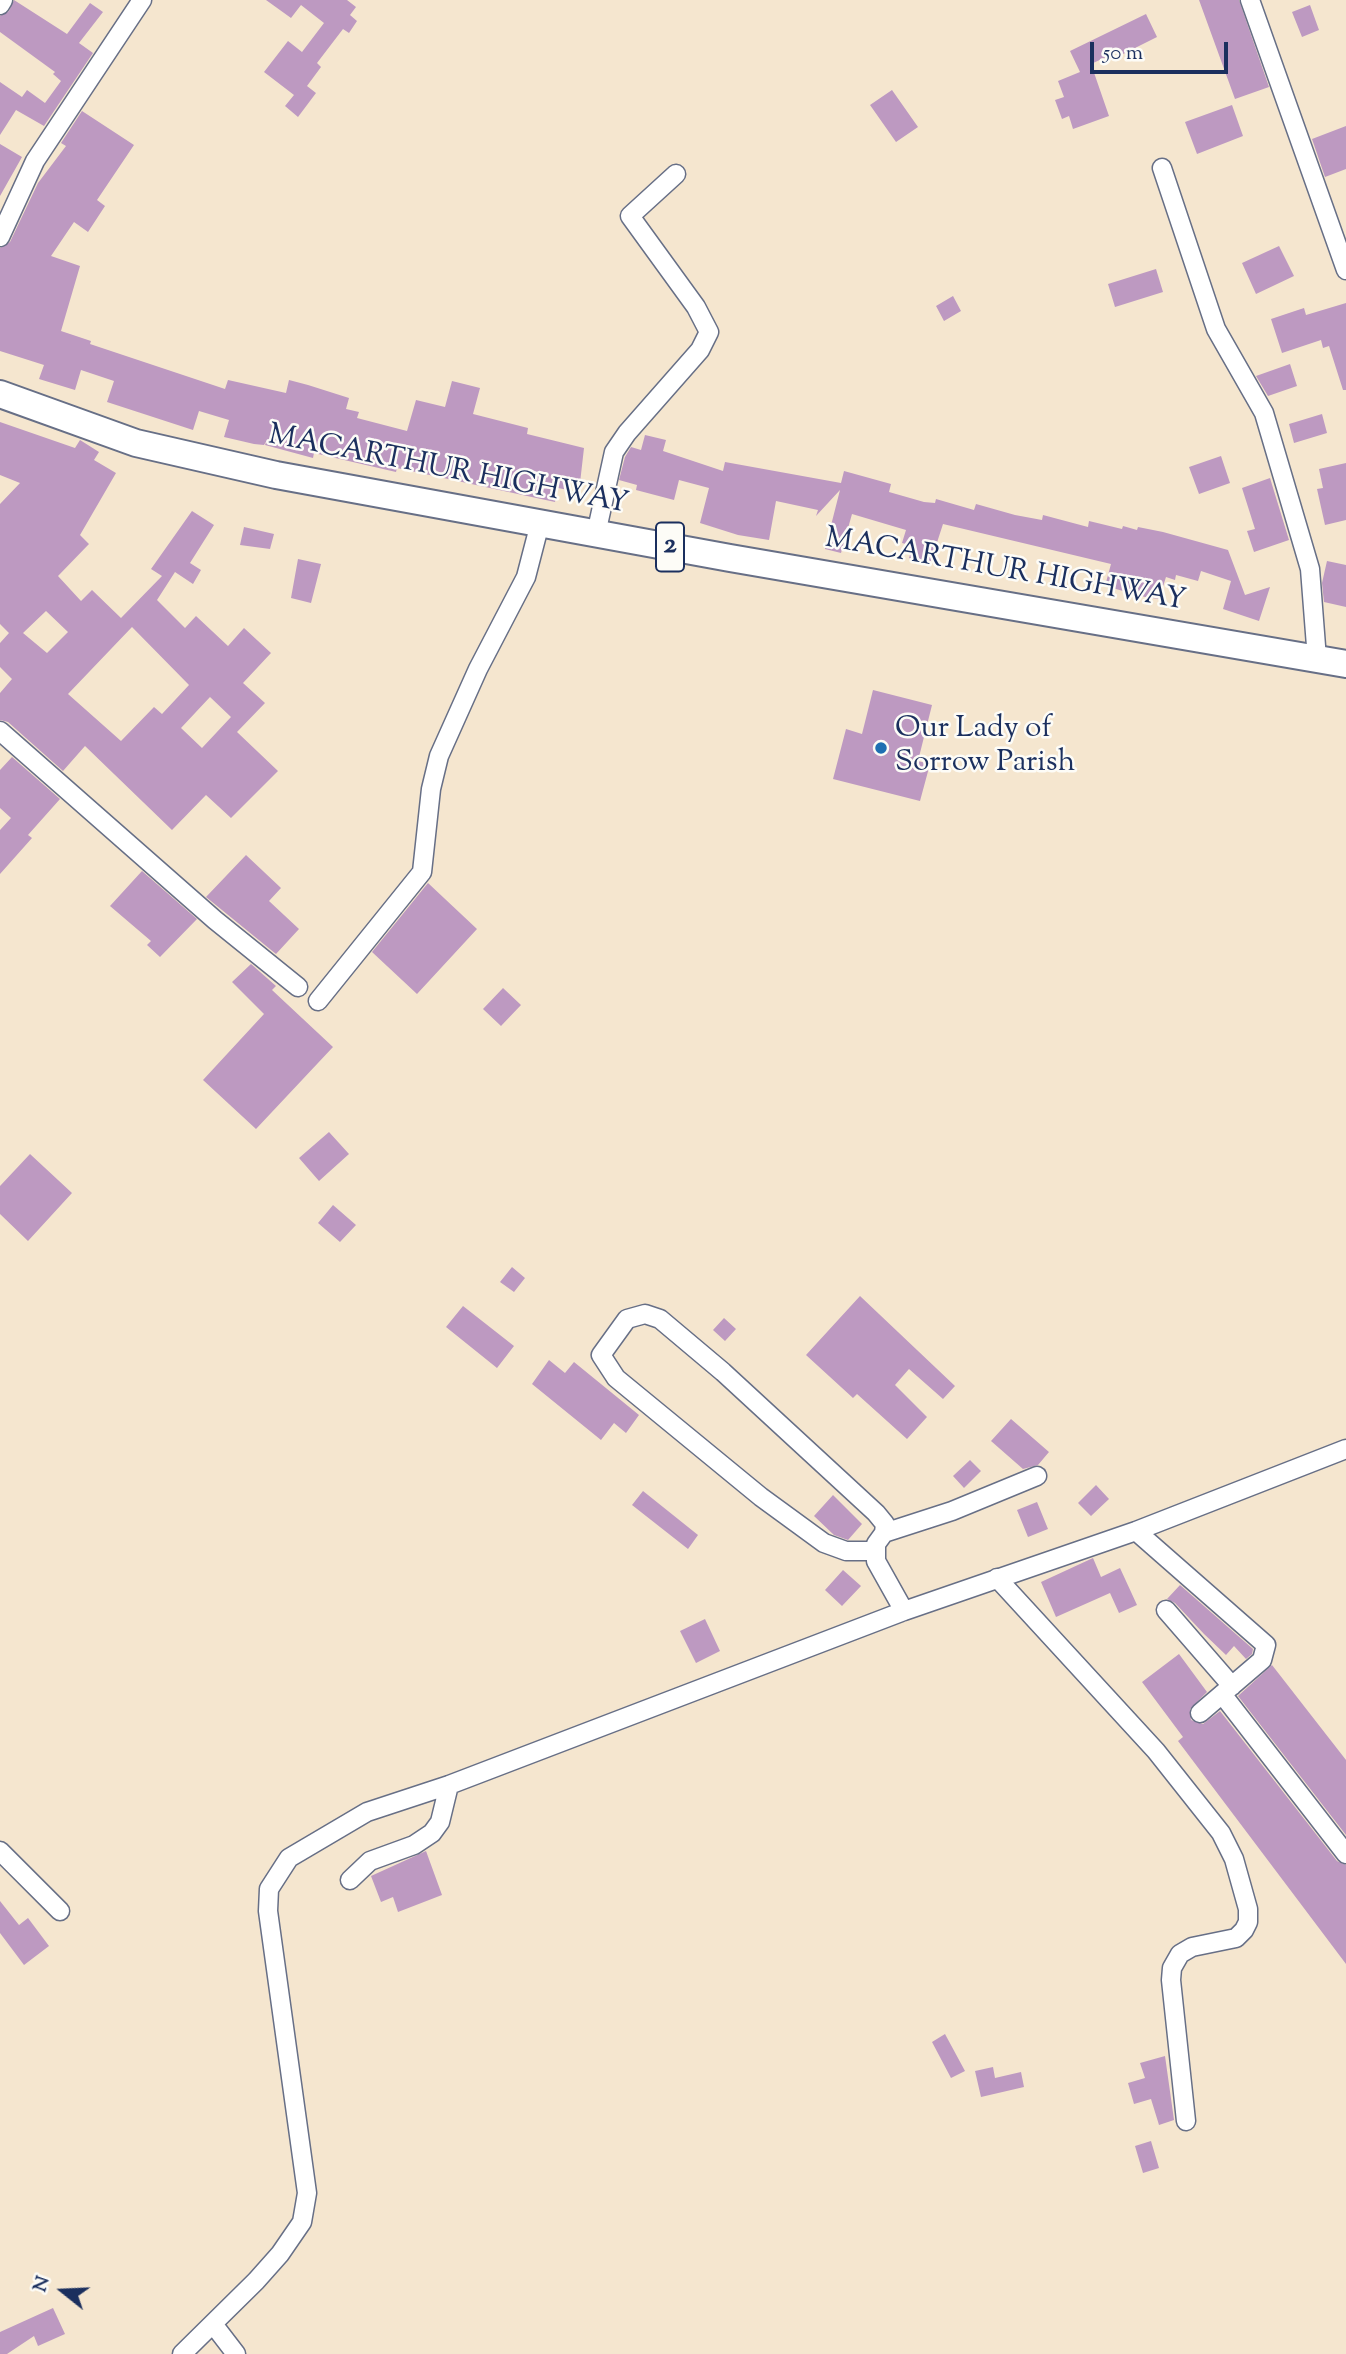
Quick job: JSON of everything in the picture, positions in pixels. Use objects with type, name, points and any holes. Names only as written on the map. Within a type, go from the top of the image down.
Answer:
[{"type":"highway","name":"MACARTHUR HIGHWAY","points":[[0,394],[136,443],[276,475],[596,534],[1346,664]]},
{"type":"street","points":[[0,5],[4,0]]},
{"type":"street","points":[[0,237],[35,160],[142,0]]},
{"type":"street","points":[[1250,0],[1346,270]]},
{"type":"street","points":[[1161,167],[1216,329],[1264,413],[1310,569],[1317,659]]},
{"type":"street","points":[[596,534],[614,452],[707,339],[709,332],[696,307],[630,216],[676,174]]},
{"type":"street","points":[[318,1001],[422,872],[431,789],[439,755],[478,669],[526,578],[541,523]]},
{"type":"street","points":[[0,731],[215,920],[298,987]]},
{"type":"street","points":[[874,1551],[835,1549],[761,1497],[616,1378],[601,1355],[626,1319],[645,1314],[660,1319],[723,1372],[876,1513],[884,1524],[884,1533],[874,1551],[876,1561],[904,1611]]},
{"type":"street","points":[[182,2354],[256,2281],[292,2239],[302,2221],[307,2193],[268,1911],[269,1889],[289,1858],[306,1845],[367,1812],[449,1785],[904,1611],[1136,1531],[1346,1449]]},
{"type":"street","points":[[884,1533],[952,1511],[1037,1476]]},
{"type":"street","points":[[1136,1531],[1266,1645],[1262,1660],[1200,1713]]},
{"type":"street","points":[[996,1578],[1156,1751],[1221,1833],[1234,1859],[1248,1909],[1244,1930],[1236,1938],[1192,1947],[1180,1954],[1172,1968],[1186,2121]]},
{"type":"street","points":[[1166,1610],[1346,1854]]},
{"type":"street","points":[[350,1880],[370,1861],[414,1845],[432,1833],[440,1822],[449,1785]]},
{"type":"street","points":[[0,1851],[60,1911]]},
{"type":"street","points":[[213,2324],[236,2354]]},
{"type":"building","points":[[14,0],[67,34],[90,3],[103,12],[79,43],[93,53],[44,126],[16,110],[0,135],[0,82],[22,97],[27,90],[45,103],[61,81],[53,74],[55,72],[0,32],[0,16],[9,11]]},
{"type":"building","points":[[266,0],[347,0],[356,7],[350,15],[357,21],[349,33],[343,29],[317,63],[321,67],[307,86],[316,93],[298,117],[285,106],[294,95],[264,72],[288,41],[302,52],[324,23],[301,5],[291,18]]},
{"type":"building","points":[[1199,0],[1239,0],[1269,87],[1235,99]]},
{"type":"building","points":[[1310,5],[1319,30],[1302,37],[1292,12]]},
{"type":"building","points":[[1146,14],[1157,37],[1119,56],[1117,52],[1091,64],[1109,116],[1073,129],[1069,116],[1062,119],[1055,100],[1064,97],[1058,81],[1080,72],[1070,51]]},
{"type":"building","points":[[892,90],[918,127],[896,142],[870,105]]},
{"type":"building","points":[[1232,105],[1243,136],[1197,154],[1185,122]]},
{"type":"building","points":[[82,111],[134,145],[97,200],[105,206],[88,232],[74,222],[51,256],[80,266],[61,331],[91,341],[90,344],[225,389],[228,380],[286,393],[289,380],[308,385],[349,398],[346,409],[359,412],[357,418],[407,431],[416,400],[445,407],[452,381],[480,388],[473,414],[528,428],[527,434],[584,448],[580,483],[571,480],[568,490],[558,488],[555,502],[397,468],[396,472],[314,453],[313,458],[265,445],[267,440],[264,445],[224,437],[229,420],[199,411],[193,430],[107,402],[114,381],[81,370],[75,390],[39,379],[44,365],[0,351],[0,248],[10,242],[38,183],[66,146],[61,143]]},
{"type":"building","points":[[1346,126],[1346,169],[1325,177],[1312,139]]},
{"type":"building","points":[[0,144],[22,157],[0,196]]},
{"type":"building","points":[[1279,246],[1294,276],[1256,294],[1242,263]]},
{"type":"building","points":[[1156,269],[1163,292],[1115,307],[1108,284]]},
{"type":"building","points":[[953,296],[961,311],[944,321],[936,306]]},
{"type":"building","points":[[1346,303],[1346,390],[1343,390],[1329,346],[1323,348],[1321,340],[1282,353],[1271,319],[1304,308],[1306,315]]},
{"type":"building","points":[[1290,364],[1297,386],[1268,396],[1256,376]]},
{"type":"building","points":[[1322,414],[1327,433],[1294,443],[1289,424]]},
{"type":"building","points":[[0,422],[75,448],[80,440],[99,452],[94,460],[116,473],[80,535],[89,544],[58,576],[81,601],[92,590],[121,618],[162,576],[151,569],[192,511],[214,525],[190,563],[201,570],[193,584],[175,572],[157,600],[185,628],[196,616],[228,646],[244,628],[271,653],[243,683],[265,703],[237,732],[278,771],[231,818],[206,795],[172,830],[85,746],[63,771],[8,722],[0,720],[0,693],[12,679],[0,667],[0,643],[9,633],[0,624],[0,504],[20,483],[0,475]],"holes":[[[46,611],[68,632],[47,653],[23,633]],[[132,627],[189,685],[162,714],[154,707],[121,741],[68,694]],[[210,697],[231,717],[202,748],[181,728]]]},
{"type":"building","points":[[645,435],[666,440],[663,451],[723,471],[725,462],[841,483],[844,471],[891,484],[889,492],[924,502],[935,503],[936,499],[974,510],[976,504],[1015,515],[1042,520],[1043,515],[1088,527],[1089,521],[1122,529],[1123,526],[1137,530],[1138,527],[1163,532],[1228,550],[1245,595],[1270,587],[1259,621],[1223,609],[1231,581],[1201,571],[1198,581],[1176,575],[1175,580],[1166,577],[1159,599],[1145,597],[1105,586],[1111,564],[943,524],[930,564],[909,558],[913,546],[902,543],[906,530],[852,514],[841,553],[825,549],[840,490],[816,516],[818,510],[776,501],[769,540],[738,535],[700,523],[709,488],[679,480],[674,500],[636,490],[637,485],[619,480],[625,457],[631,447],[641,450]]},
{"type":"building","points":[[1221,456],[1230,483],[1199,494],[1189,467]]},
{"type":"building","points":[[1346,463],[1346,520],[1325,525],[1317,489],[1323,488],[1319,469]]},
{"type":"building","points":[[1270,478],[1289,540],[1254,552],[1247,531],[1255,529],[1242,488]]},
{"type":"building","points":[[244,527],[274,534],[270,549],[240,545]]},
{"type":"building","points":[[298,559],[321,564],[311,603],[291,598]]},
{"type":"building","points":[[1327,561],[1346,565],[1346,607],[1324,602],[1322,583]]},
{"type":"building","name":"Our Lady of Sorrow Parish","points":[[873,690],[932,705],[918,761],[930,764],[920,801],[833,779],[846,729],[862,734]]},
{"type":"building","points":[[12,757],[60,799],[28,835],[32,838],[0,874],[0,830],[11,818],[0,808],[0,770]]},
{"type":"building","points":[[246,855],[281,888],[269,901],[299,929],[276,954],[206,897]]},
{"type":"building","points":[[142,871],[197,919],[160,957],[147,945],[151,941],[110,906]]},
{"type":"building","points":[[428,883],[477,929],[417,994],[372,952]]},
{"type":"building","points":[[251,964],[276,986],[272,990],[333,1047],[256,1129],[203,1080],[264,1014],[232,982]]},
{"type":"building","points":[[503,988],[521,1005],[501,1026],[483,1009]]},
{"type":"building","points":[[329,1132],[349,1154],[319,1181],[299,1158]]},
{"type":"building","points":[[30,1154],[72,1193],[28,1241],[0,1214],[0,1186]]},
{"type":"building","points":[[333,1205],[356,1225],[340,1242],[318,1223]]},
{"type":"building","points":[[512,1267],[525,1278],[514,1292],[500,1282]]},
{"type":"building","points":[[860,1296],[955,1386],[943,1399],[909,1369],[895,1385],[927,1417],[907,1439],[857,1394],[853,1398],[806,1355]]},
{"type":"building","points":[[463,1306],[514,1346],[497,1368],[446,1327]]},
{"type":"building","points":[[724,1318],[736,1329],[725,1341],[713,1330]]},
{"type":"building","points":[[549,1360],[565,1373],[574,1362],[639,1415],[626,1433],[614,1423],[601,1440],[532,1384]]},
{"type":"building","points":[[1011,1419],[1049,1452],[1038,1465],[1023,1469],[991,1441]]},
{"type":"building","points":[[970,1460],[981,1471],[964,1488],[953,1476]]},
{"type":"building","points":[[1096,1485],[1109,1499],[1091,1516],[1078,1503]]},
{"type":"building","points":[[643,1491],[698,1535],[688,1549],[632,1505]]},
{"type":"building","points":[[833,1495],[862,1524],[848,1540],[834,1535],[814,1516]]},
{"type":"building","points":[[1037,1502],[1048,1529],[1028,1537],[1017,1510]]},
{"type":"building","points":[[1093,1558],[1101,1577],[1120,1568],[1137,1605],[1119,1613],[1110,1593],[1056,1617],[1041,1582]]},
{"type":"building","points":[[843,1570],[861,1586],[842,1606],[825,1590]]},
{"type":"building","points":[[1180,1585],[1253,1649],[1252,1654],[1246,1659],[1234,1646],[1226,1655],[1175,1603],[1167,1599]]},
{"type":"building","points":[[705,1619],[720,1651],[696,1663],[680,1631]]},
{"type":"building","points":[[1179,1654],[1207,1692],[1190,1709],[1191,1720],[1203,1724],[1220,1711],[1337,1861],[1346,1865],[1346,1964],[1178,1741],[1183,1737],[1142,1682]]},
{"type":"building","points":[[1272,1665],[1346,1760],[1346,1835],[1238,1696]]},
{"type":"building","points":[[426,1851],[442,1895],[398,1912],[393,1897],[381,1902],[371,1876]]},
{"type":"building","points":[[0,1901],[19,1925],[28,1918],[49,1946],[24,1965],[0,1933]]},
{"type":"building","points":[[945,2034],[965,2071],[951,2078],[932,2042]]},
{"type":"building","points":[[1165,2056],[1174,2120],[1159,2125],[1151,2099],[1134,2104],[1128,2083],[1145,2078],[1140,2063]]},
{"type":"building","points":[[993,2067],[995,2078],[1021,2072],[1024,2087],[981,2097],[975,2071]]},
{"type":"building","points":[[1151,2141],[1159,2168],[1143,2173],[1135,2146]]},
{"type":"building","points":[[53,2308],[65,2334],[38,2346],[34,2336],[7,2354],[0,2354],[0,2332]]},
{"type":"place","name":"Our Lady of Sorrow Parish","points":[[881,748]]}]
